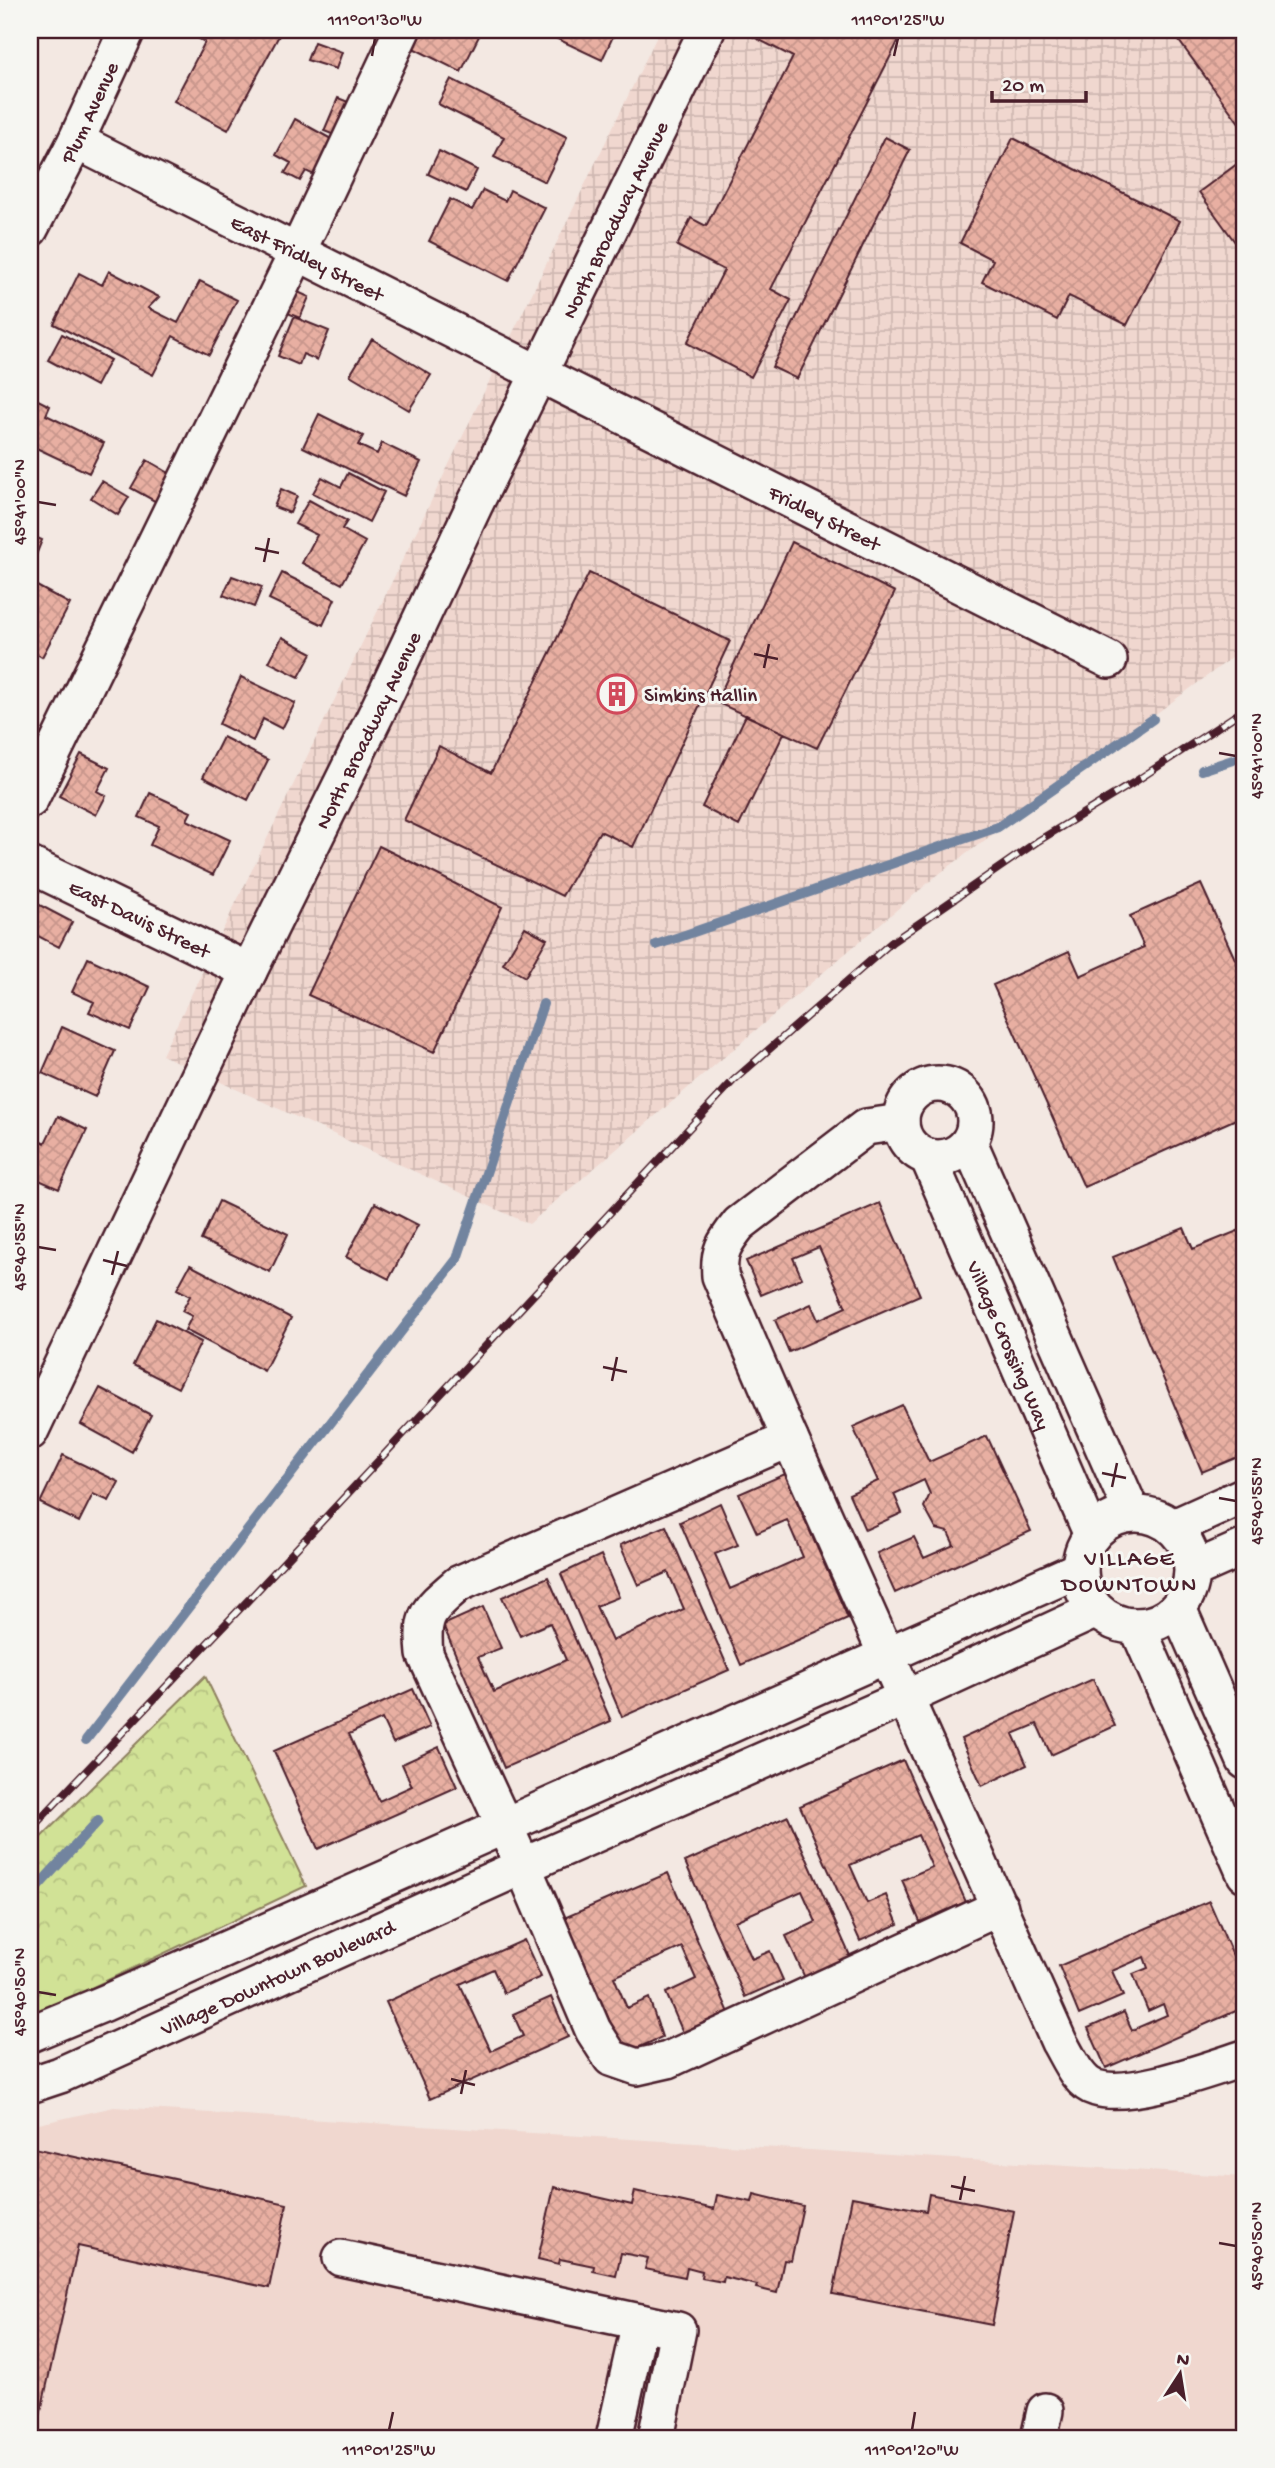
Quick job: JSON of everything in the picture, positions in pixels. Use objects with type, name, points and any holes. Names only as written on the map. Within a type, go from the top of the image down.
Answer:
[{"type":"street","name":"Plum Avenue","points":[[30,229],[76,141],[127,30]]},
{"type":"street","points":[[30,800],[298,253],[402,30]]},
{"type":"street","name":"North Broadway Avenue","points":[[30,1432],[249,971],[707,30]]},
{"type":"street","name":"East Fridley Street","points":[[76,141],[540,374]]},
{"type":"street","name":"Fridley Street","points":[[540,374],[1109,660]]},
{"type":"street","name":"East Davis Street","points":[[30,865],[249,971]]},
{"type":"street","points":[[928,1157],[951,1156],[969,1142],[974,1130],[972,1105],[955,1087],[942,1083],[929,1084],[918,1089],[908,1098],[901,1122],[866,1127],[739,1224],[724,1242],[719,1262],[720,1276],[1059,2042],[1075,2071],[1094,2088],[1124,2091],[1245,2058]]},
{"type":"street","name":"Village Crossing Way","points":[[901,1122],[909,1143],[917,1152],[928,1157],[1092,1535]]},
{"type":"street","name":"Village Crossing Way","points":[[969,1142],[1132,1513]]},
{"type":"street","points":[[790,1439],[458,1584],[432,1607],[422,1628],[425,1654],[523,1866],[593,2030],[611,2058],[637,2067],[668,2060],[1000,1907]]},
{"type":"street","points":[[1174,1527],[1245,1495]]},
{"type":"street","points":[[1132,1513],[1162,1519],[1174,1527],[1191,1554],[1193,1570],[1191,1584],[1178,1608],[1158,1622],[1136,1626],[1108,1619],[1096,1610],[1083,1591],[1080,1569],[1083,1550],[1092,1535],[1103,1524],[1117,1516],[1132,1513]]},
{"type":"street","points":[[1193,1570],[1245,1546]]},
{"type":"street","points":[[30,2034],[117,1998],[1080,1569]]},
{"type":"street","points":[[1178,1608],[1245,1761]]},
{"type":"street","name":"Village Downtown Boulevard","points":[[30,2085],[60,2075],[1096,1610]]},
{"type":"street","points":[[1136,1626],[1245,1874]]},
{"type":"street","points":[[341,2258],[678,2330],[656,2438]]},
{"type":"street","points":[[614,2438],[640,2322]]},
{"type":"shaded area","points":[[660,30],[1245,30],[1245,648],[935,877],[529,1224],[162,1055]]},
{"type":"shaded area","points":[[114,2107],[1245,2177],[1245,2438],[30,2438],[30,2126]]},
{"type":"green space","points":[[205,1676],[306,1886],[30,2017],[30,1848]]},
{"type":"building","points":[[186,30],[282,30],[228,130],[174,101],[205,42]]},
{"type":"building","points":[[422,30],[481,32],[461,72],[413,48]]},
{"type":"building","points":[[549,30],[616,30],[602,60],[547,34]]},
{"type":"building","points":[[753,30],[904,30],[771,289],[791,300],[751,377],[687,343],[724,270],[677,246],[691,218],[706,226],[793,57],[750,35]]},
{"type":"building","points":[[1171,30],[1245,30],[1245,131]]},
{"type":"building","points":[[314,42],[342,52],[336,69],[307,60]]},
{"type":"building","points":[[451,79],[567,137],[545,182],[494,157],[504,137],[438,104]]},
{"type":"building","points":[[338,98],[356,105],[342,138],[324,131]]},
{"type":"building","points":[[295,119],[333,140],[314,175],[306,171],[300,181],[285,173],[291,163],[276,155]]},
{"type":"building","points":[[885,137],[910,150],[797,379],[772,367]]},
{"type":"building","points":[[1013,138],[1180,221],[1127,325],[1069,296],[1057,320],[982,282],[993,260],[960,243]]},
{"type":"building","points":[[439,151],[477,170],[466,192],[428,174]]},
{"type":"building","points":[[1245,158],[1245,256],[1199,192]]},
{"type":"building","points":[[483,190],[505,201],[510,190],[545,208],[508,281],[429,241],[450,199],[472,210]]},
{"type":"building","points":[[109,271],[159,297],[148,308],[178,323],[200,281],[237,300],[209,355],[173,336],[153,375],[54,324],[79,273],[102,285]]},
{"type":"building","points":[[289,288],[309,297],[300,318],[280,310]]},
{"type":"building","points":[[294,317],[329,331],[317,360],[303,354],[299,365],[278,356]]},
{"type":"building","points":[[62,334],[110,360],[96,386],[48,360]]},
{"type":"building","points":[[372,339],[431,375],[409,410],[350,375]]},
{"type":"building","points":[[30,396],[50,406],[46,415],[104,443],[89,473],[30,445]]},
{"type":"building","points":[[319,414],[363,436],[358,445],[377,454],[382,443],[421,462],[404,496],[303,447]]},
{"type":"building","points":[[147,460],[176,477],[160,504],[131,488]]},
{"type":"building","points":[[348,473],[384,492],[369,522],[313,493],[322,477],[341,487]]},
{"type":"building","points":[[102,481],[129,497],[118,515],[91,498]]},
{"type":"building","points":[[281,489],[297,496],[290,513],[274,507]]},
{"type":"building","points":[[309,500],[347,521],[342,529],[365,542],[342,584],[302,563],[317,535],[295,524]]},
{"type":"building","points":[[30,535],[42,540],[34,560],[30,559]]},
{"type":"building","name":"Simkins Hallin","points":[[792,542],[895,592],[817,748],[716,702]]},
{"type":"building","points":[[282,573],[335,599],[323,625],[269,599]]},
{"type":"building","name":"Simkins Hallin","points":[[589,573],[730,641],[633,847],[600,831],[562,896],[404,820],[439,746],[491,773]]},
{"type":"building","points":[[232,576],[262,587],[254,607],[223,595]]},
{"type":"building","points":[[35,585],[70,604],[42,657],[30,650],[30,594]]},
{"type":"building","points":[[282,637],[312,653],[299,677],[269,662]]},
{"type":"building","points":[[241,677],[295,703],[282,729],[263,719],[253,741],[219,724]]},
{"type":"building","name":"Simkins Hallin","points":[[746,715],[784,733],[739,826],[702,807]]},
{"type":"building","points":[[223,737],[268,760],[248,800],[203,777]]},
{"type":"building","points":[[81,754],[109,768],[97,791],[106,796],[96,815],[59,796]]},
{"type":"building","points":[[150,793],[191,812],[187,820],[230,840],[213,875],[150,845],[159,826],[139,817]]},
{"type":"building","points":[[379,846],[502,907],[434,1052],[308,995]]},
{"type":"building","points":[[1201,884],[1245,981],[1245,1115],[1084,1187],[993,985],[1069,951],[1080,976],[1144,947],[1130,916]]},
{"type":"building","points":[[30,900],[72,922],[59,947],[30,932]]},
{"type":"building","points":[[525,927],[547,939],[525,977],[503,964]]},
{"type":"building","points":[[88,958],[150,987],[130,1030],[89,1012],[94,1002],[72,992]]},
{"type":"building","points":[[62,1027],[115,1051],[95,1097],[42,1073]]},
{"type":"building","points":[[58,1116],[87,1130],[59,1189],[30,1176],[30,1135],[45,1143]]},
{"type":"building","points":[[219,1201],[288,1234],[270,1272],[201,1240]]},
{"type":"building","points":[[375,1203],[418,1225],[389,1279],[346,1257]]},
{"type":"building","points":[[880,1203],[920,1295],[789,1352],[775,1320],[811,1304],[818,1320],[846,1307],[819,1247],[793,1258],[802,1278],[761,1295],[746,1261]]},
{"type":"building","points":[[1184,1228],[1193,1249],[1245,1228],[1245,1454],[1202,1472],[1113,1257]]},
{"type":"building","points":[[190,1265],[291,1318],[264,1371],[185,1330],[192,1316],[182,1311],[190,1296],[177,1289]]},
{"type":"building","points":[[156,1319],[201,1342],[178,1388],[133,1365]]},
{"type":"building","points":[[100,1388],[151,1415],[132,1452],[81,1424]]},
{"type":"building","points":[[902,1405],[929,1462],[987,1436],[1031,1531],[895,1593],[877,1553],[914,1537],[924,1558],[954,1545],[948,1532],[936,1529],[924,1507],[930,1494],[924,1480],[894,1494],[902,1513],[865,1530],[849,1494],[878,1481],[853,1427]]},
{"type":"building","points":[[63,1455],[119,1482],[109,1501],[93,1494],[79,1522],[40,1503]]},
{"type":"building","points":[[785,1474],[848,1618],[741,1665],[680,1522],[720,1503],[738,1545],[715,1554],[730,1589],[803,1557],[787,1520],[757,1533],[739,1494]]},
{"type":"building","points":[[666,1526],[729,1670],[622,1717],[561,1574],[601,1555],[619,1597],[596,1606],[612,1641],[684,1609],[668,1572],[638,1585],[620,1545]]},
{"type":"building","points":[[548,1577],[611,1721],[504,1768],[443,1625],[483,1607],[501,1648],[478,1657],[494,1692],[566,1660],[550,1623],[520,1636],[502,1597]]},
{"type":"building","points":[[1093,1679],[1115,1726],[1051,1755],[1037,1724],[1013,1734],[1027,1765],[982,1786],[961,1739]]},
{"type":"building","points":[[413,1689],[430,1727],[393,1743],[382,1719],[349,1734],[379,1801],[412,1786],[402,1764],[439,1747],[457,1787],[318,1849],[274,1751]]},
{"type":"building","points":[[903,1760],[966,1902],[920,1922],[902,1880],[932,1867],[918,1835],[850,1865],[867,1903],[886,1895],[898,1924],[860,1941],[800,1806]]},
{"type":"building","points":[[788,1816],[851,1958],[805,1978],[786,1936],[816,1922],[802,1891],[735,1921],[752,1959],[770,1951],[783,1980],[745,1997],[685,1862]]},
{"type":"building","points":[[668,1873],[730,2015],[684,2035],[666,1993],[696,1979],[682,1947],[614,1977],[627,2008],[649,1998],[662,2037],[624,2054],[564,1918]]},
{"type":"building","points":[[1209,1901],[1245,1983],[1245,2007],[1106,2068],[1088,2028],[1124,2012],[1132,2030],[1167,2015],[1163,2004],[1148,2011],[1133,1974],[1148,1968],[1144,1957],[1112,1971],[1123,1996],[1079,2015],[1059,1966]]},
{"type":"building","points":[[524,1940],[541,1977],[504,1993],[493,1969],[460,1984],[491,2051],[523,2036],[513,2014],[551,1997],[568,2037],[430,2099],[386,2002]]},
{"type":"building","points":[[30,2147],[287,2204],[269,2288],[78,2246],[35,2438],[30,2438]]},
{"type":"building","points":[[554,2187],[632,2205],[635,2191],[714,2209],[717,2195],[752,2202],[754,2194],[803,2206],[791,2261],[784,2260],[777,2293],[724,2277],[723,2282],[701,2278],[702,2271],[687,2267],[685,2277],[645,2269],[648,2258],[621,2253],[616,2276],[593,2271],[594,2266],[560,2259],[559,2264],[538,2259]]},
{"type":"building","points":[[929,2194],[1014,2211],[992,2325],[833,2294],[852,2197],[926,2211]]},
{"type":"waterway","points":[[656,945],[998,827],[1153,719]]},
{"type":"waterway","points":[[1202,770],[1245,756]]},
{"type":"waterway","points":[[86,1740],[457,1259],[543,1004]]},
{"type":"waterway","points":[[30,1895],[98,1821]]},
{"type":"railway","points":[[30,1830],[734,1080],[892,942],[1038,841],[1133,783],[1245,709]]},
{"type":"place","name":"Simkins Hallin","points":[[617,694]]},
{"type":"district","name":"VILLAGE DOWNTOWN","points":[[1130,1570]]}]
